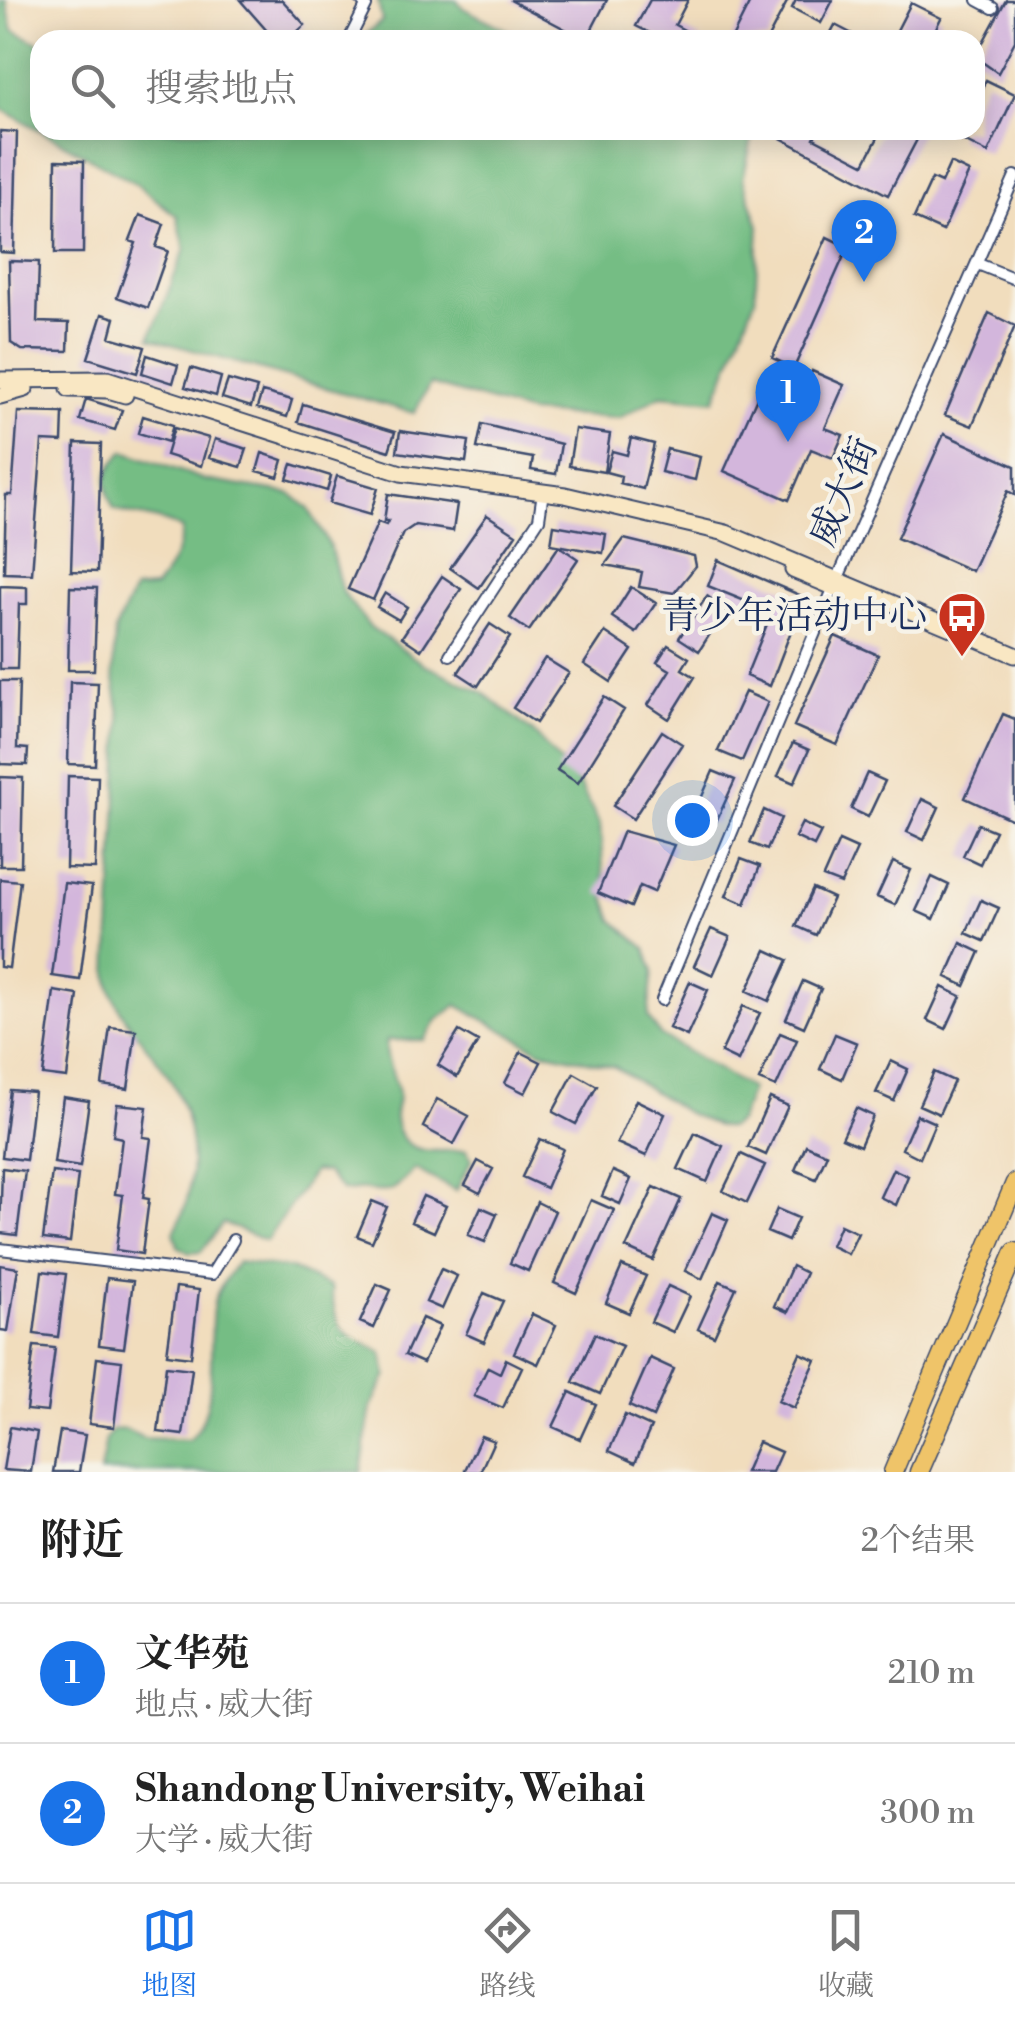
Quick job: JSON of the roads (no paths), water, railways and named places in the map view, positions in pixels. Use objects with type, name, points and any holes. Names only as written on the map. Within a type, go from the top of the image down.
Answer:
[{"type":"main road","points":[[893,1472],[1015,1184]]},
{"type":"main road","points":[[919,1472],[1015,1252]]},
{"type":"street","points":[[353,30],[366,6],[361,0]]},
{"type":"street","points":[[978,0],[993,8]]},
{"type":"street","name":"威大街","points":[[662,1000],[836,582],[1015,176]]},
{"type":"street","points":[[978,264],[1015,280]]},
{"type":"street","points":[[0,378],[23,384]]},
{"type":"street","points":[[0,392],[23,384],[107,379],[401,473],[639,510],[726,533],[1015,665]]},
{"type":"street","points":[[450,654],[539,518],[542,496]]},
{"type":"street","points":[[836,582],[1015,655]]},
{"type":"street","points":[[0,1249],[212,1274],[233,1240]]},
{"type":"place","name":"Shandong University, Weihai","points":[[864,282]]},
{"type":"place","name":"文华苑","points":[[788,442]]},
{"type":"place","name":"青少年活动中心","points":[[962,658]]}]
